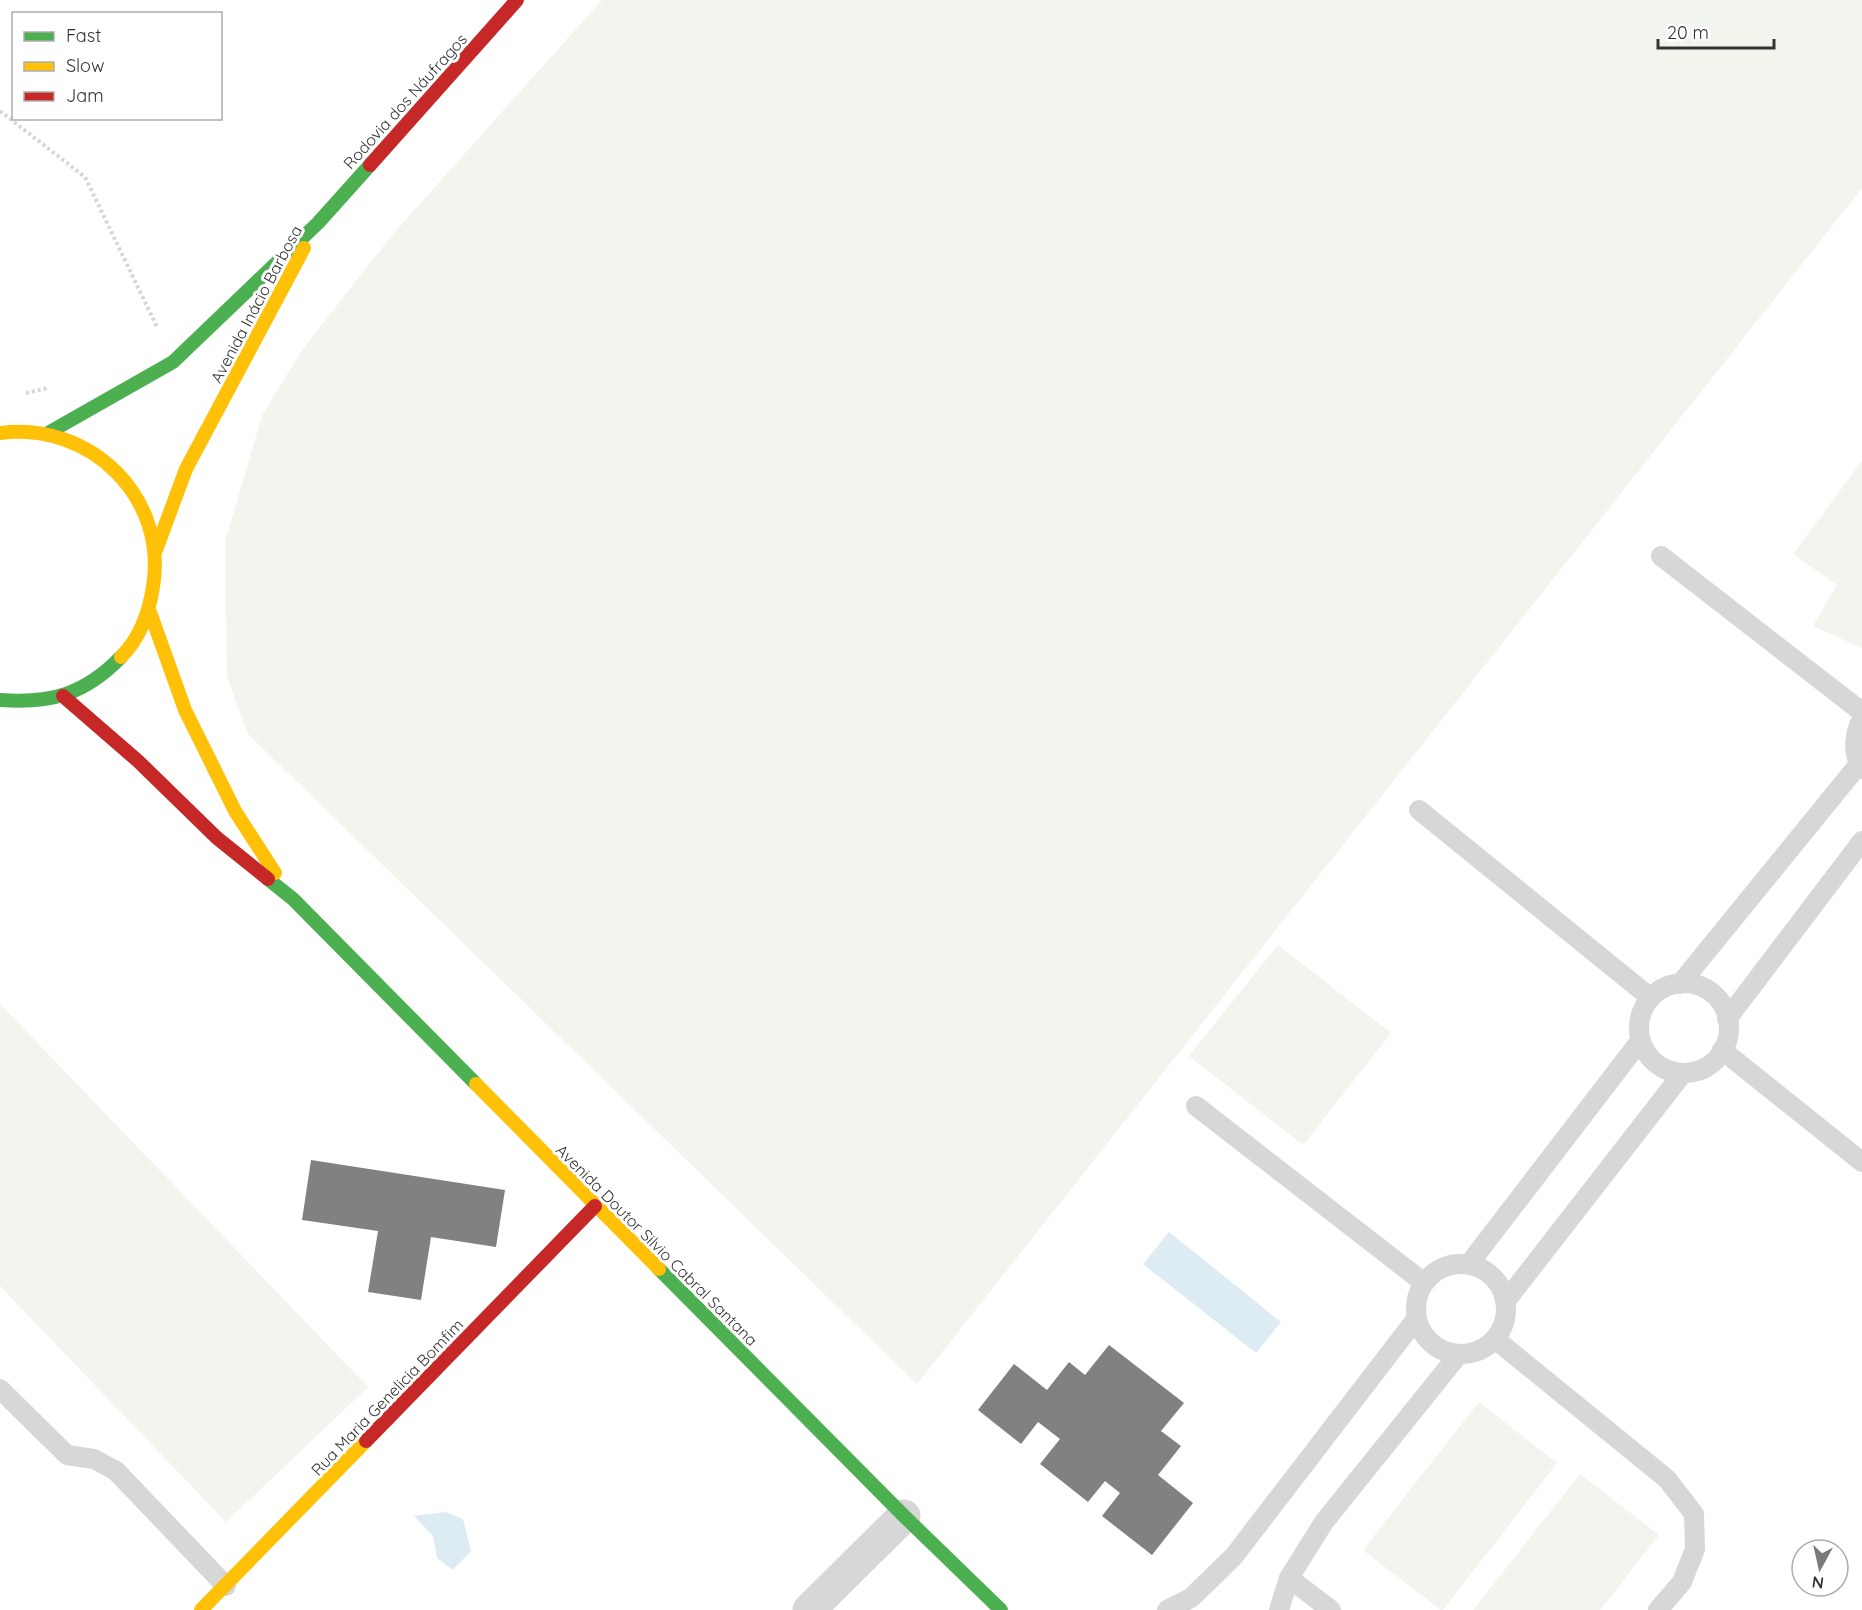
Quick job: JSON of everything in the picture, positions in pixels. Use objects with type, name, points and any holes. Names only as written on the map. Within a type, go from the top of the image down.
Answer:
[{"type":"street","name":"Rodovia dos Náufragos","points":[[318,223],[517,0]]},
{"type":"street","name":"Avenida Inácio Barbosa","points":[[48,433],[173,362],[318,223]]},
{"type":"street","name":"Avenida Inácio Barbosa","points":[[156,550],[186,469],[318,223]]},
{"type":"street","points":[[0,433],[12,431],[48,433],[80,444],[109,463],[132,487],[148,518],[156,550],[157,582],[150,612],[136,640],[116,664],[92,683],[63,696],[30,702],[0,700]]},
{"type":"street","name":"Avenida Doutor Silvio Cabral Santana","points":[[150,612],[184,710],[230,801],[293,899]]},
{"type":"street","name":"Avenida Doutor Silvio Cabral Santana","points":[[63,696],[138,761],[217,837],[293,899],[904,1516],[1001,1610]]},
{"type":"street","name":"Rua Maria Genelicia Bomfim","points":[[201,1610],[596,1206]]},
{"type":"street","points":[[809,1610],[904,1516]]},
{"type":"lane","points":[[1661,556],[1862,712]]},
{"type":"lane","points":[[1680,984],[1860,766],[1855,747],[1856,730],[1862,718]]},
{"type":"lane","points":[[1419,810],[1651,998]]},
{"type":"lane","points":[[1727,1019],[1862,842]]},
{"type":"lane","points":[[1680,984],[1705,989],[1723,1007],[1727,1019],[1729,1033],[1717,1059],[1707,1067],[1695,1072],[1669,1071],[1656,1064],[1646,1054],[1640,1041],[1640,1017],[1651,998],[1666,987],[1680,984]]},
{"type":"lane","points":[[1469,1264],[1640,1041]]},
{"type":"lane","points":[[1722,1050],[1862,1162]]},
{"type":"lane","points":[[1505,1302],[1683,1073]]},
{"type":"lane","points":[[1196,1106],[1423,1282]]},
{"type":"lane","points":[[1469,1264],[1493,1277],[1501,1288],[1505,1302],[1505,1315],[1502,1328],[1495,1339],[1485,1347],[1459,1354],[1444,1351],[1432,1344],[1422,1333],[1416,1319],[1415,1305],[1423,1282],[1434,1272],[1445,1266],[1469,1264]]},
{"type":"lane","points":[[1167,1610],[1191,1598],[1234,1556],[1416,1319]]},
{"type":"lane","points":[[1495,1339],[1667,1479],[1694,1514],[1695,1549],[1682,1582],[1658,1610]]},
{"type":"lane","points":[[1279,1610],[1289,1578],[1324,1522],[1459,1354]]},
{"type":"lane","points":[[0,1389],[67,1455],[94,1459],[116,1471],[226,1587]]},
{"type":"lane","points":[[1289,1578],[1331,1610]]},
{"type":"path","points":[[0,111],[85,177],[160,334]]},
{"type":"path","points":[[16,396],[59,386]]},
{"type":"shaded area","points":[[602,0],[1862,0],[1862,188],[917,1384],[248,734],[227,677],[225,542],[262,416],[302,350],[393,234]]},
{"type":"shaded area","points":[[1862,461],[1862,648],[1813,626],[1837,585],[1793,554]]},
{"type":"shaded area","points":[[1278,945],[1391,1033],[1303,1145],[1189,1056]]},
{"type":"shaded area","points":[[0,1004],[368,1387],[226,1522],[0,1286]]},
{"type":"shaded area","points":[[1169,1232],[1281,1322],[1256,1353],[1143,1264]]},
{"type":"shaded area","points":[[1479,1402],[1557,1463],[1441,1610],[1363,1550]]},
{"type":"shaded area","points":[[1580,1474],[1659,1535],[1600,1610],[1473,1610]]},
{"type":"shaded area","points":[[446,1512],[463,1519],[471,1551],[453,1570],[437,1558],[433,1536],[414,1516]]},
{"type":"building","points":[[311,1160],[505,1190],[496,1247],[431,1237],[421,1300],[368,1292],[378,1231],[302,1220]]},
{"type":"building","points":[[1109,1345],[1184,1403],[1161,1431],[1181,1446],[1158,1475],[1193,1503],[1152,1555],[1102,1516],[1120,1493],[1105,1481],[1088,1502],[1040,1464],[1060,1439],[1038,1422],[1021,1444],[978,1410],[1014,1364],[1047,1390],[1069,1362],[1085,1375]]},
{"type":"traffic: fast","points":[[48,433],[173,362],[318,223],[370,165]]},
{"type":"traffic: fast","points":[[0,700],[35,700],[66,694],[94,680],[121,657]]},
{"type":"traffic: fast","points":[[268,879],[293,899],[476,1084]]},
{"type":"traffic: fast","points":[[659,1269],[904,1516],[1001,1610]]},
{"type":"traffic: slow","points":[[156,550],[186,469],[304,248]]},
{"type":"traffic: slow","points":[[0,433],[33,432],[64,439],[92,453],[116,472],[135,496],[148,523],[154,554],[153,587],[143,625],[128,650],[121,657]]},
{"type":"traffic: slow","points":[[150,612],[185,710],[235,811],[275,873]]},
{"type":"traffic: slow","points":[[476,1084],[659,1269]]},
{"type":"traffic: slow","points":[[201,1610],[366,1441]]},
{"type":"traffic: jam","points":[[370,165],[517,0]]},
{"type":"traffic: jam","points":[[63,696],[138,761],[217,838],[268,879]]},
{"type":"traffic: jam","points":[[366,1441],[595,1206]]}]
